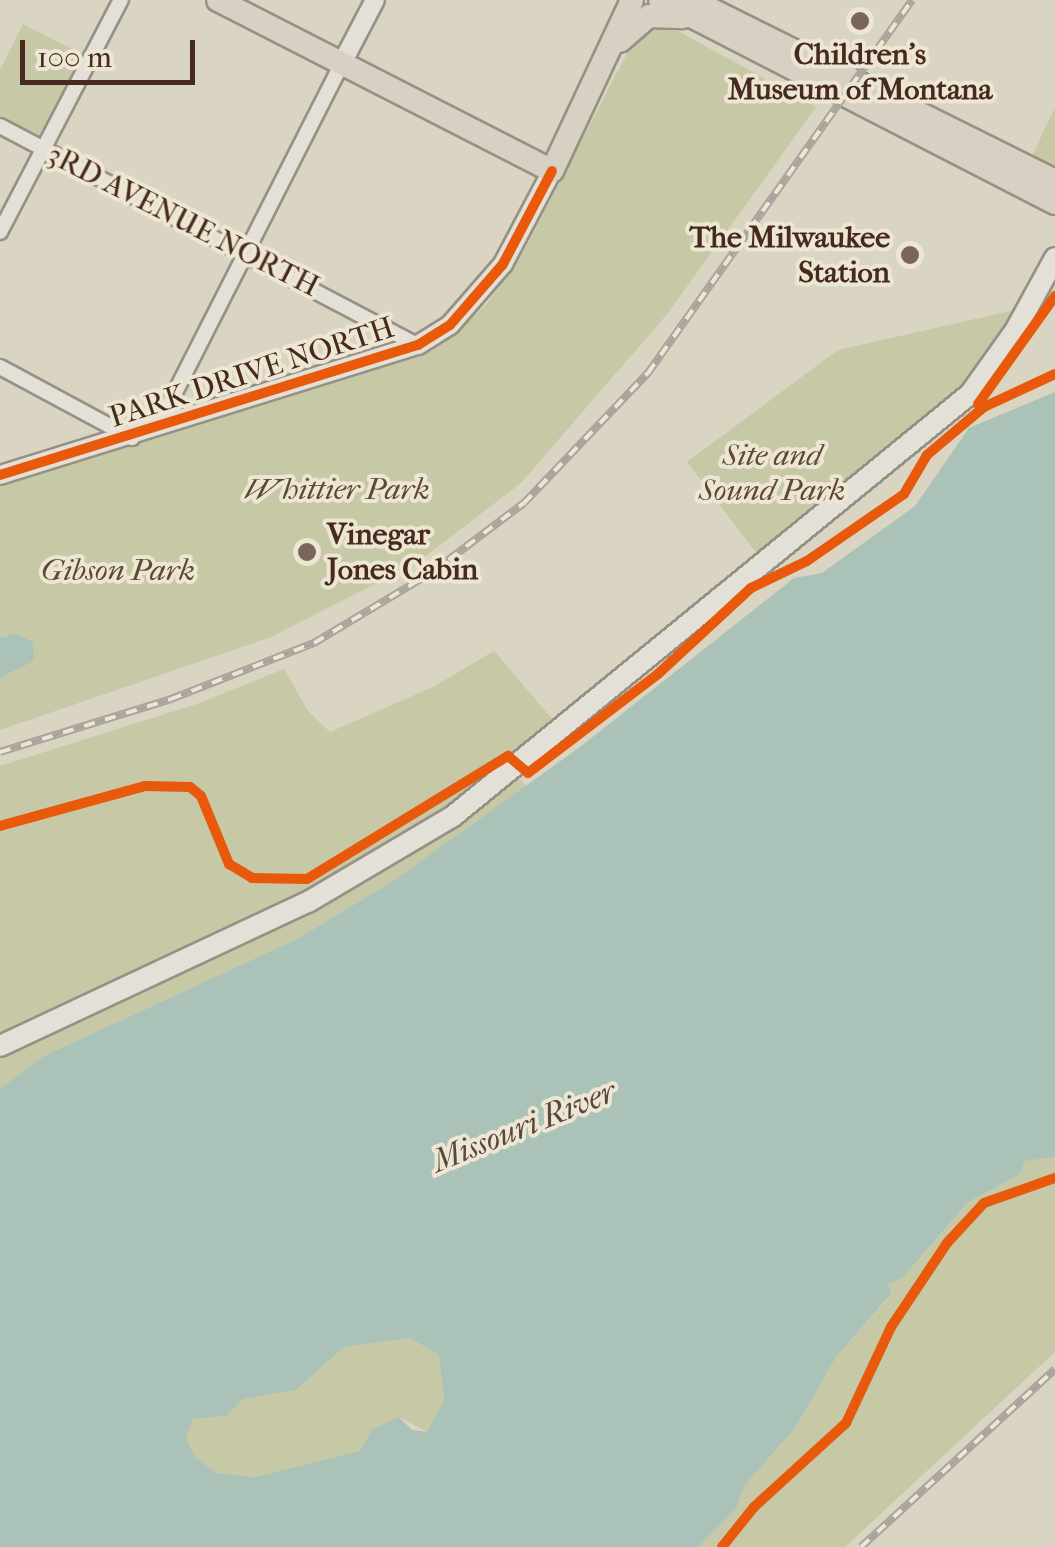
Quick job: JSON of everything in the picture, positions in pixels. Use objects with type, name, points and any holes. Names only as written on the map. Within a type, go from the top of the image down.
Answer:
[{"type":"main road","points":[[218,0],[552,170]]},
{"type":"main road","name":"PARK DRIVE NORTH","points":[[552,170],[632,0]]},
{"type":"main road","points":[[660,0],[692,10],[1055,181]]},
{"type":"main road","points":[[607,55],[649,16],[692,10],[1055,203]]},
{"type":"main road","points":[[0,1046],[293,910],[452,817],[970,394],[1016,330],[1055,258]]},
{"type":"street","points":[[0,232],[121,0]]},
{"type":"street","points":[[156,430],[375,0]]},
{"type":"street","name":"3RD AVENUE NORTH","points":[[0,126],[418,346]]},
{"type":"street","name":"PARK DRIVE NORTH","points":[[0,476],[418,346],[450,325],[502,264],[552,170]]},
{"type":"street","points":[[0,367],[132,438]]},
{"type":"green space","points":[[23,24],[82,54],[39,139],[0,119],[0,70]]},
{"type":"green space","name":"Whittier Park","points":[[669,26],[816,107],[668,313],[521,483],[418,562],[271,637],[0,730],[0,486],[432,351],[485,306],[520,258],[633,42],[649,29]]},
{"type":"green space","points":[[1055,107],[1055,169],[1031,158]]},
{"type":"green space","name":"Site and Sound Park","points":[[1015,310],[964,387],[761,559],[687,462],[838,350]]},
{"type":"green space","points":[[494,651],[559,727],[508,766],[526,786],[393,881],[299,938],[44,1056],[0,1089],[0,766],[197,704],[284,669],[308,711],[330,732],[435,686]]},
{"type":"green space","points":[[1055,1157],[1055,1352],[845,1547],[698,1547],[736,1509],[744,1486],[795,1428],[836,1357],[891,1295],[887,1285],[903,1277],[967,1203],[1020,1174],[1025,1161]]},
{"type":"green space","points":[[410,1338],[439,1355],[444,1399],[427,1432],[399,1417],[372,1429],[360,1451],[256,1477],[216,1473],[195,1457],[186,1437],[193,1419],[227,1416],[243,1399],[296,1390],[344,1347]]},
{"type":"water","name":"Missouri River","points":[[1055,392],[1055,1157],[1025,1161],[1020,1174],[967,1203],[903,1277],[888,1285],[891,1294],[836,1357],[795,1428],[744,1486],[736,1509],[698,1547],[0,1547],[0,1089],[44,1056],[299,938],[393,881],[580,747],[794,578],[822,573],[915,506],[969,428]],"holes":[[[410,1338],[439,1355],[444,1399],[427,1432],[412,1430],[399,1417],[372,1429],[360,1451],[256,1477],[216,1473],[195,1457],[186,1437],[193,1419],[227,1416],[243,1399],[296,1390],[344,1347]]]},
{"type":"water","points":[[16,634],[33,642],[34,661],[0,677],[0,638]]},
{"type":"railway","points":[[0,752],[171,699],[314,643],[431,573],[524,503],[648,373],[912,0]]},
{"type":"railway","points":[[861,1547],[1055,1369]]},
{"type":"cycle path","points":[[0,475],[418,345],[450,325],[503,264],[552,171]]},
{"type":"cycle path","points":[[978,404],[1055,296]]},
{"type":"cycle path","points":[[0,826],[145,786],[190,787],[201,796],[229,864],[252,878],[307,879],[508,756],[528,773],[658,674],[751,588],[807,561],[904,494],[927,455],[984,407],[1055,374]]},
{"type":"cycle path","points":[[722,1547],[754,1507],[846,1423],[891,1327],[947,1243],[984,1203],[1055,1178]]},
{"type":"place","name":"Children's Museum of Montana","points":[[860,21]]},
{"type":"place","name":"The Milwaukee Station","points":[[910,255]]},
{"type":"place","name":"Vinegar Jones Cabin","points":[[307,552]]},
{"type":"park label","name":"Gibson Park","points":[[118,571]]}]
